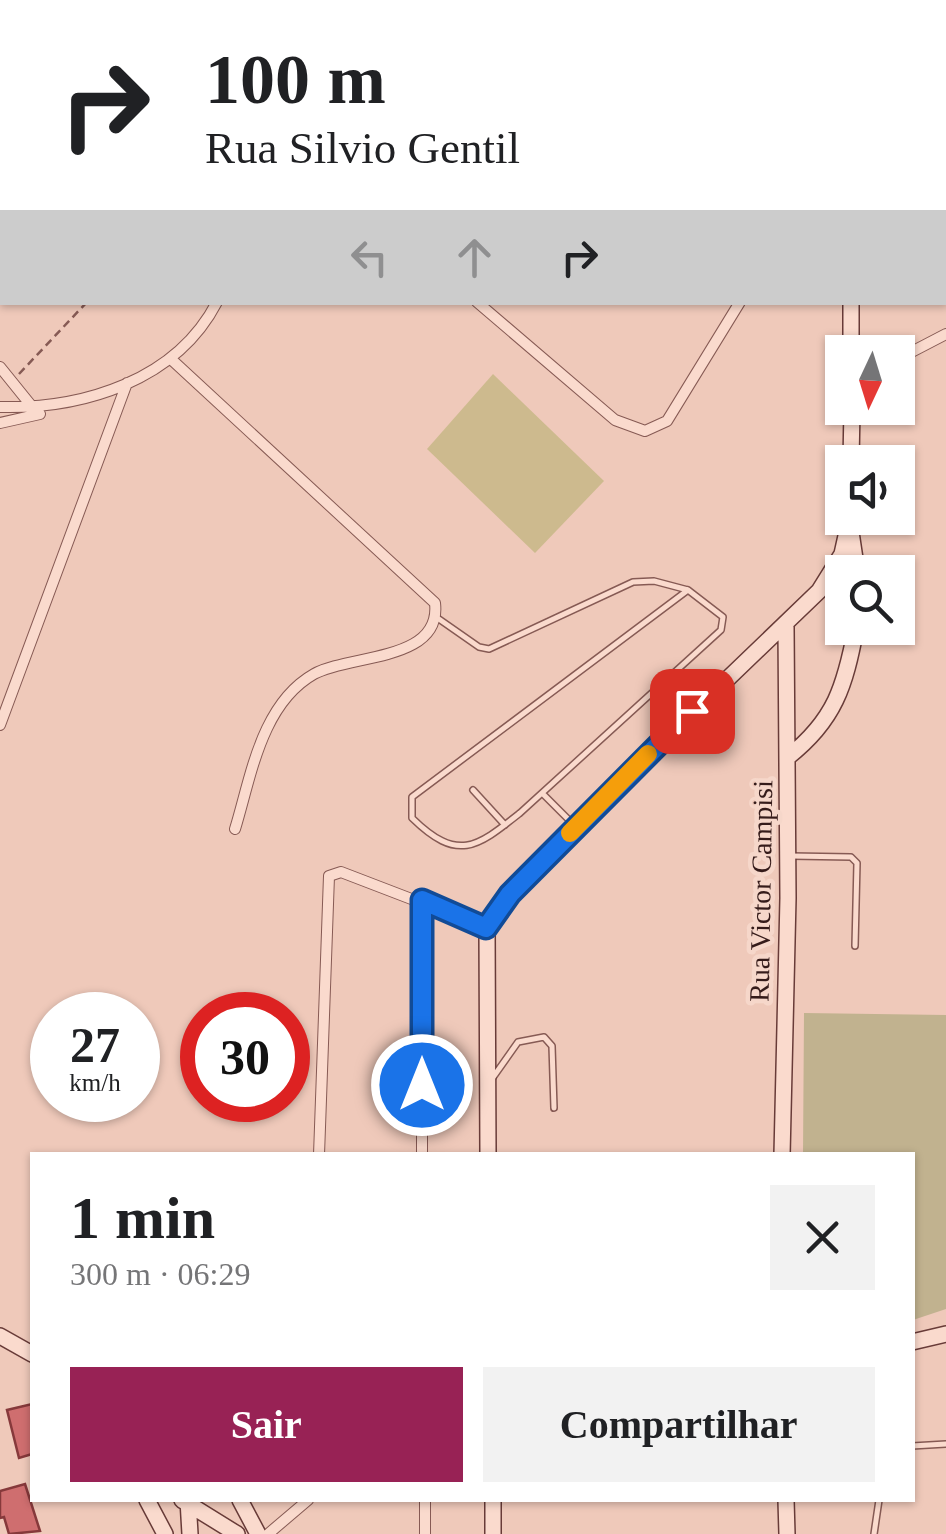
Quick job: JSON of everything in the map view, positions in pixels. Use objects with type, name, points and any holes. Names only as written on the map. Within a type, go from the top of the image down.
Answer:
[{"type":"street","points":[[0,423],[126,383],[172,360],[215,305]]},
{"type":"street","points":[[481,305],[616,420],[636,431],[667,421],[738,305]]},
{"type":"street","points":[[850,305],[851,335]]},
{"type":"street","points":[[915,350],[946,334]]},
{"type":"street","points":[[172,360],[424,590],[434,604],[436,617],[426,638],[418,643],[317,672],[287,697],[268,725],[235,830]]},
{"type":"street","points":[[0,368],[36,411]]},
{"type":"street","points":[[0,725],[126,383]]},
{"type":"street","points":[[0,407],[36,411]]},
{"type":"street","points":[[488,1152],[486,928],[510,894],[576,827],[692,711],[786,627],[832,576],[846,535]]},
{"type":"street","name":"Rua Victor Campisi","points":[[782,1152],[788,856],[786,627]]},
{"type":"street","points":[[788,757],[817,734],[834,706],[846,677],[853,645]]},
{"type":"street","points":[[319,1152],[329,876],[341,872],[422,900],[486,928]]},
{"type":"street","points":[[422,900],[422,1152]]},
{"type":"street","points":[[915,1341],[946,1334]]},
{"type":"street","points":[[0,1336],[30,1353]]},
{"type":"street","points":[[148,1502],[165,1534]]},
{"type":"street","points":[[185,1502],[190,1534]]},
{"type":"street","points":[[187,1502],[237,1534]]},
{"type":"street","points":[[241,1502],[258,1534]]},
{"type":"street","points":[[268,1534],[306,1502]]},
{"type":"street","points":[[425,1502],[425,1534]]},
{"type":"street","points":[[493,1502],[493,1534]]},
{"type":"street","points":[[786,1502],[786,1534]]},
{"type":"lane","points":[[436,617],[480,648],[489,648],[634,582],[654,581],[688,590],[723,617],[722,630],[542,793],[488,840],[462,847],[425,830],[412,818],[412,797],[688,590]]},
{"type":"lane","points":[[473,790],[505,825]]},
{"type":"lane","points":[[542,793],[576,827]]},
{"type":"lane","points":[[788,856],[851,857],[857,863],[855,946]]},
{"type":"lane","points":[[486,1084],[495,1080],[518,1042],[544,1037],[552,1046],[554,1108]]},
{"type":"lane","points":[[915,1446],[946,1444]]},
{"type":"lane","points":[[874,1534],[878,1502]]},
{"type":"path","points":[[12,382],[84,305]]},
{"type":"shaded area","points":[[493,374],[604,481],[535,553],[427,449]]},
{"type":"shaded area","points":[[804,1013],[946,1015],[946,1309],[915,1319],[915,1152],[803,1152]]},
{"type":"building","points":[[30,1404],[30,1455],[19,1458],[7,1410]]},
{"type":"building","points":[[25,1484],[40,1531],[9,1534],[4,1517],[0,1518],[0,1491]]},
{"type":"slow traffic","points":[[570,833],[648,754]]},
{"type":"route","points":[[422,1085],[422,900],[486,928],[510,894],[692,711]]}]
